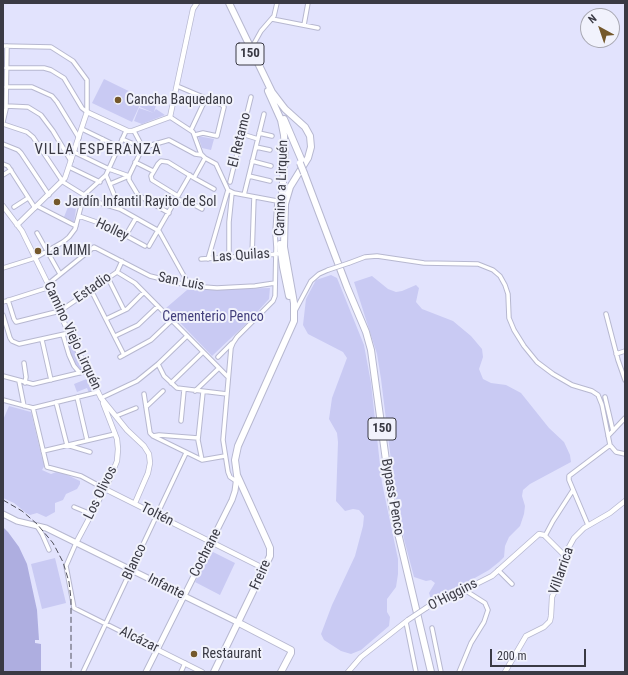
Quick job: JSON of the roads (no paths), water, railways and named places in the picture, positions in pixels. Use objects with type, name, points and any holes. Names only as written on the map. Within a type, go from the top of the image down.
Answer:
[{"type":"main road","name":"Camino a Lirquén","points":[[225,3],[281,120],[285,147],[279,201],[280,230],[278,254],[294,312]]},
{"type":"main road","name":"Camino a Lirquén","points":[[229,3],[272,92],[285,109],[303,124],[307,130],[310,140],[309,155],[290,187],[286,204],[284,247],[293,297],[294,312],[292,326],[237,451],[235,464],[237,478]]},
{"type":"main road","name":"Bypass Penco","points":[[272,92],[301,162],[373,355],[393,512],[431,672]]},
{"type":"main road","name":"Bypass Penco","points":[[281,120],[301,162]]},
{"type":"main road","name":"Cochrane","points":[[146,672],[234,497],[237,478]]},
{"type":"main road","name":"Freire","points":[[214,672],[270,559],[270,548],[237,478]]},
{"type":"main road","name":"Infante","points":[[3,514],[17,521],[48,529],[291,650],[281,672]]},
{"type":"street","points":[[170,117],[192,11],[196,3]]},
{"type":"street","points":[[251,49],[259,34],[275,14],[277,3]]},
{"type":"street","points":[[304,25],[308,3]]},
{"type":"street","points":[[272,19],[318,28]]},
{"type":"street","points":[[17,224],[63,182],[87,112],[87,80],[73,61],[51,47],[5,46],[6,106],[3,123],[33,136],[63,182],[84,197],[121,210],[159,230],[190,286]]},
{"type":"street","points":[[5,70],[44,68],[51,70],[64,78],[82,108],[87,112],[126,131],[134,131],[170,117]]},
{"type":"street","points":[[177,86],[223,106],[217,136],[203,132],[195,135]]},
{"type":"street","points":[[6,87],[32,87],[52,96],[79,138]]},
{"type":"street","points":[[191,130],[206,98]]},
{"type":"street","name":"El Retamo","points":[[230,182],[250,98]]},
{"type":"street","points":[[6,106],[26,106],[41,115],[54,131],[71,161]]},
{"type":"street","points":[[244,195],[264,114]]},
{"type":"street","points":[[170,117],[191,130],[195,135],[204,157],[194,178]]},
{"type":"street","points":[[82,129],[119,148]]},
{"type":"street","points":[[3,268],[35,258],[67,239],[76,226],[84,197],[106,175],[126,131]]},
{"type":"street","points":[[134,131],[143,148]]},
{"type":"street","points":[[259,133],[272,136]]},
{"type":"street","points":[[242,134],[258,139]]},
{"type":"street","points":[[99,148],[103,139]]},
{"type":"street","points":[[122,139],[143,148],[169,140],[216,164],[228,190],[244,195],[279,201]]},
{"type":"street","points":[[3,144],[18,150],[21,153],[49,195]]},
{"type":"street","points":[[256,147],[270,150]]},
{"type":"street","points":[[110,184],[129,176],[143,148]]},
{"type":"street","points":[[74,152],[109,169],[129,176],[138,195],[168,213]]},
{"type":"street","points":[[202,209],[177,197],[152,181],[151,177],[153,171],[159,163],[164,161],[214,189]]},
{"type":"street","points":[[252,161],[271,166]]},
{"type":"street","points":[[136,162],[153,171]]},
{"type":"street","points":[[3,164],[8,166],[28,198],[36,207],[76,226]]},
{"type":"street","points":[[69,167],[100,182]]},
{"type":"street","points":[[3,175],[10,170]]},
{"type":"street","points":[[106,175],[121,210]]},
{"type":"street","points":[[159,230],[190,175]]},
{"type":"street","points":[[249,176],[270,181]]},
{"type":"street","points":[[208,259],[228,190]]},
{"type":"street","points":[[229,258],[229,222],[232,192]]},
{"type":"street","points":[[252,256],[254,197]]},
{"type":"street","points":[[14,207],[28,198]]},
{"type":"street","name":"Camino Viejo Lirquén","points":[[4,209],[17,224],[49,285],[69,333],[100,398],[127,430],[144,446],[150,456],[148,473],[134,503]]},
{"type":"street","name":"Holley","points":[[78,216],[104,224],[147,246],[159,230]]},
{"type":"street","points":[[126,235],[136,218]]},
{"type":"street","points":[[3,302],[49,285],[60,274],[38,233]]},
{"type":"street","name":"San Luis","points":[[60,274],[94,247],[150,276],[190,286],[217,288],[255,286],[275,283]]},
{"type":"street","points":[[218,357],[274,299],[276,295],[275,283],[278,254]]},
{"type":"street","name":"Las Quilas","points":[[201,259],[278,254]]},
{"type":"street","points":[[294,312],[311,280],[328,270],[365,257],[382,256],[432,264],[478,264],[493,270],[500,276],[505,285],[508,294],[509,318],[514,330],[524,346],[537,362],[556,376],[576,386],[592,391],[598,396],[602,405],[610,445],[616,452],[625,454]]},
{"type":"street","name":"Estadio","points":[[60,311],[117,272],[122,261]]},
{"type":"street","points":[[117,272],[131,279],[228,377]]},
{"type":"street","points":[[108,278],[124,310]]},
{"type":"street","points":[[91,290],[115,336],[122,356],[150,340],[172,320]]},
{"type":"street","points":[[106,319],[124,310],[144,292]]},
{"type":"street","points":[[8,300],[16,322],[60,311]]},
{"type":"street","points":[[115,336],[138,325],[158,306]]},
{"type":"street","points":[[606,314],[616,354],[625,380]]},
{"type":"street","points":[[3,315],[11,340],[20,345],[69,333]]},
{"type":"street","points":[[63,335],[69,355],[74,366],[80,373]]},
{"type":"street","points":[[100,398],[136,382],[158,364],[187,336]]},
{"type":"street","points":[[42,340],[51,380]]},
{"type":"street","points":[[233,342],[226,394],[223,436],[229,474],[237,478]]},
{"type":"street","points":[[616,354],[625,351]]},
{"type":"street","points":[[172,383],[203,352]]},
{"type":"street","points":[[24,363],[26,374],[25,382]]},
{"type":"street","points":[[158,364],[163,373],[177,388],[226,394]]},
{"type":"street","points":[[195,391],[219,368]]},
{"type":"street","points":[[3,376],[33,384],[87,371]]},
{"type":"street","points":[[19,381],[24,406]]},
{"type":"street","points":[[181,421],[184,390]]},
{"type":"street","points":[[146,407],[164,391]]},
{"type":"street","points":[[3,400],[33,408],[98,392]]},
{"type":"street","points":[[202,460],[198,438],[203,392]]},
{"type":"street","points":[[144,394],[150,433],[153,436],[202,460],[225,456]]},
{"type":"street","points":[[605,396],[613,431]]},
{"type":"street","points":[[77,397],[87,440]]},
{"type":"street","name":"Los Olivos","points":[[75,609],[66,569],[67,563],[105,489],[117,461],[118,445],[109,417],[100,398]]},
{"type":"street","points":[[56,402],[67,445]]},
{"type":"street","points":[[33,408],[43,451],[115,434]]},
{"type":"street","points":[[109,417],[136,408]]},
{"type":"street","points":[[608,436],[625,418]]},
{"type":"street","points":[[153,436],[159,435],[198,438]]},
{"type":"street","points":[[67,445],[90,452]]},
{"type":"street","points":[[588,525],[569,480],[569,476],[610,445]]},
{"type":"street","name":"Toltén","points":[[43,451],[47,467],[84,477],[265,569]]},
{"type":"street","name":"Blanco","points":[[83,672],[186,453]]},
{"type":"street","points":[[567,558],[543,535],[573,490]]},
{"type":"street","name":"Villarrica","points":[[505,672],[526,636],[544,627],[550,621],[552,597],[564,571],[570,547],[574,538],[588,525],[610,513],[625,502]]},
{"type":"street","points":[[74,507],[91,514]]},
{"type":"street","points":[[38,526],[49,550]]},
{"type":"street","name":"O'Higgins","points":[[348,672],[361,657],[407,621],[441,598],[488,578],[536,535],[543,535]]},
{"type":"street","points":[[498,570],[512,584]]},
{"type":"street","points":[[459,672],[471,643],[484,622],[488,610],[485,603],[463,589]]},
{"type":"street","name":"Alcázar","points":[[75,609],[202,672]]},
{"type":"street","points":[[407,621],[416,671]]},
{"type":"street","points":[[432,628],[440,672]]},
{"type":"street","points":[[181,672],[185,663]]},
{"type":"railway","points":[[3,500],[22,511],[37,524],[53,543],[63,562],[69,582],[71,599],[71,672]]},
{"type":"place","name":"Cancha Baquedano","points":[[118,100]]},
{"type":"place","name":"Jardín Infantil Rayito de Sol","points":[[57,202]]},
{"type":"place","name":"La MIMI","points":[[38,251]]},
{"type":"place","name":"Restaurant","points":[[194,654]]},
{"type":"district","name":"VILLA ESPERANZA","points":[[98,150]]},
{"type":"park label","name":"Cementerio Penco","points":[[213,317]]}]
